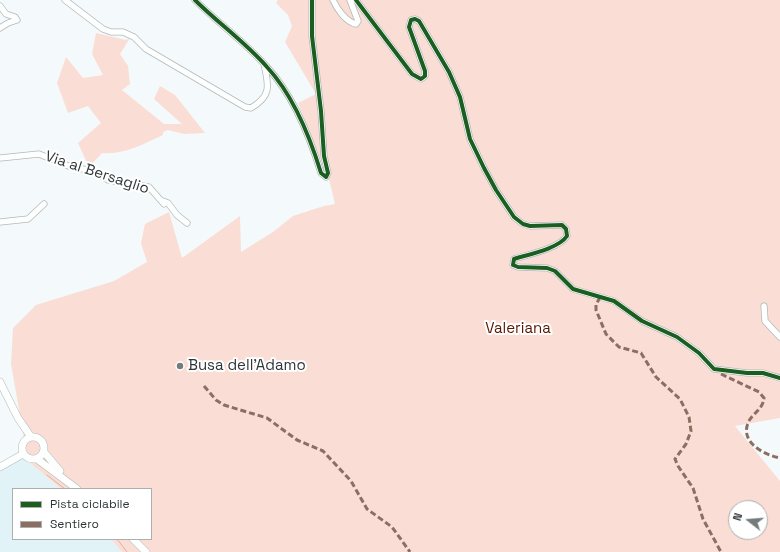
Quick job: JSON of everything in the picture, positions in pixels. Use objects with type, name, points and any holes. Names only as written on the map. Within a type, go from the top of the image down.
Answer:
[{"type":"main road","points":[[0,382],[18,418],[31,437],[42,441],[44,452],[75,487]]},
{"type":"main road","points":[[18,418],[23,443],[23,454]]},
{"type":"main road","points":[[23,443],[31,437]]},
{"type":"main road","points":[[37,459],[44,452]]},
{"type":"main road","points":[[23,454],[29,459],[37,459],[75,487]]},
{"type":"main road","points":[[0,467],[23,454]]},
{"type":"main road","points":[[134,540],[146,552]]},
{"type":"street","points":[[65,0],[103,29],[111,32],[123,32],[134,37],[146,49],[245,107],[251,108],[257,105],[268,89],[268,79],[264,64]]},
{"type":"street","points":[[194,0],[264,64],[289,96],[321,173],[324,176],[327,176],[312,36],[312,0]]},
{"type":"street","points":[[333,0],[341,13],[350,22],[356,24],[358,21],[350,0]]},
{"type":"street","points":[[356,0],[412,74],[421,79],[425,76],[425,71],[409,27],[411,20],[415,19],[419,21],[449,72],[460,97],[470,139],[484,168],[496,190],[514,217],[523,224],[530,226],[562,225],[567,231],[566,238],[542,251],[514,260],[513,265],[518,268],[547,268],[555,271],[573,289],[614,301],[642,321],[677,337],[699,353],[714,369],[747,373],[763,373],[780,378]]},
{"type":"street","points":[[0,6],[6,14],[15,17],[16,20],[0,28]]},
{"type":"street","name":"Via al Bersaglio","points":[[0,158],[45,155],[72,167],[94,171],[108,180],[149,187],[163,202],[168,203],[177,215],[186,220]]},
{"type":"street","points":[[0,222],[28,219],[44,204]]},
{"type":"street","points":[[764,306],[765,321],[780,337]]},
{"type":"shaded area","points":[[26,452],[28,461],[60,488],[12,488],[12,540],[112,540],[122,552],[0,552],[0,462]]},
{"type":"green space","name":"Valeriana","points":[[278,0],[780,0],[780,418],[735,426],[780,481],[780,552],[122,552],[112,540],[152,540],[152,488],[60,488],[28,461],[11,364],[13,328],[36,305],[114,281],[147,262],[141,243],[145,224],[169,212],[182,258],[240,216],[241,252],[273,232],[293,216],[335,204],[330,183],[298,103],[316,94],[285,42],[292,26],[288,15],[276,3]]},
{"type":"green space","points":[[96,33],[126,40],[130,38],[120,54],[128,66],[130,84],[122,90],[164,124],[182,124],[154,99],[160,86],[175,95],[205,133],[184,134],[168,130],[163,132],[163,135],[126,151],[102,153],[89,167],[78,143],[101,123],[88,106],[68,113],[57,83],[66,57],[83,78],[103,75],[92,54]]},
{"type":"waterway","points":[[47,475],[64,488]]},
{"type":"waterway","points":[[118,540],[127,552]]},
{"type":"marked path","points":[[600,297],[596,305],[596,310],[606,334],[619,347],[641,353],[656,377],[680,399],[689,417],[691,431],[686,444],[675,459],[693,488],[703,519],[721,552]]},
{"type":"marked path","points":[[721,374],[759,392],[764,398],[762,406],[752,417],[746,430],[755,447],[761,451],[780,458]]},
{"type":"marked path","points":[[204,386],[216,400],[224,405],[267,418],[297,440],[323,451],[351,481],[367,509],[392,527],[410,552]]},
{"type":"cycle path","points":[[195,0],[250,49],[267,67],[285,90],[300,117],[312,145],[321,173],[326,177],[328,173],[324,156],[321,111],[312,36],[312,0]]},
{"type":"cycle path","points":[[356,0],[412,74],[421,79],[425,76],[425,71],[409,27],[411,20],[415,19],[419,21],[449,72],[460,97],[470,139],[484,168],[496,190],[514,217],[523,224],[530,226],[562,225],[566,229],[567,236],[558,244],[514,259],[513,265],[518,267],[547,268],[555,271],[573,289],[614,301],[642,321],[677,337],[699,353],[714,369],[747,373],[763,373],[780,378]]},
{"type":"place","name":"Busa dell'Adamo","points":[[180,366]]}]
